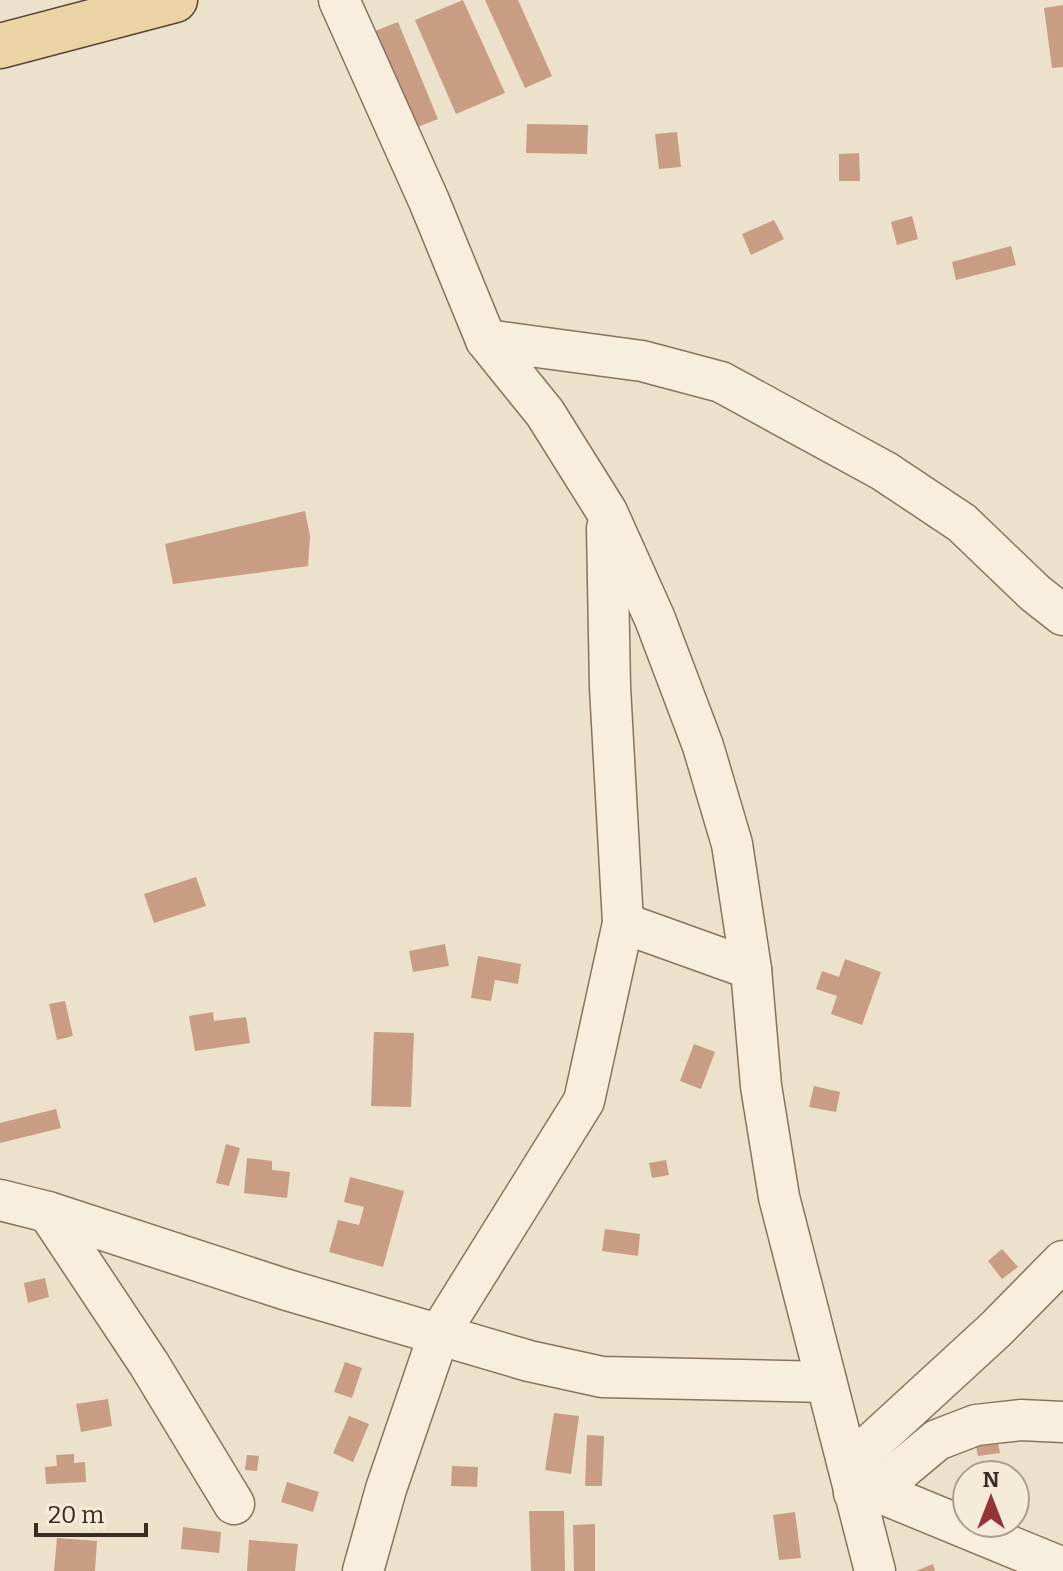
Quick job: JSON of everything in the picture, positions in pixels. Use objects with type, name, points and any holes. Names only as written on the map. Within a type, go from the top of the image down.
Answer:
[{"type":"main road","points":[[0,46],[175,0]]},
{"type":"street","points":[[339,0],[423,187],[486,340],[545,413],[607,512],[655,619],[703,746],[732,844],[751,969],[761,1086],[779,1197],[804,1283],[826,1382],[859,1483],[875,1571]]},
{"type":"street","points":[[486,340],[642,361],[721,382],[884,471],[962,523],[1035,593],[1063,615]]},
{"type":"street","points":[[363,1571],[386,1489],[439,1334],[584,1101],[623,923],[610,687],[607,512]]},
{"type":"street","points":[[623,923],[751,969]]},
{"type":"street","points":[[0,1200],[48,1212],[284,1289],[529,1361],[602,1377],[826,1382]]},
{"type":"street","points":[[48,1212],[149,1364],[234,1504]]},
{"type":"street","points":[[859,1483],[995,1330],[1063,1261]]},
{"type":"street","points":[[859,1483],[937,1440],[976,1425],[1021,1420],[1063,1422]]},
{"type":"street","points":[[859,1483],[1063,1568]]},
{"type":"building","points":[[463,0],[505,93],[456,114],[415,20]]},
{"type":"building","points":[[485,0],[518,0],[552,76],[525,88]]},
{"type":"building","points":[[1063,5],[1063,67],[1052,68],[1044,8]]},
{"type":"building","points":[[398,22],[438,119],[415,128],[375,31]]},
{"type":"building","points":[[527,124],[588,125],[587,154],[526,153]]},
{"type":"building","points":[[677,132],[681,167],[659,169],[655,134]]},
{"type":"building","points":[[859,153],[860,181],[839,181],[839,154]]},
{"type":"building","points":[[912,216],[918,239],[897,245],[891,222]]},
{"type":"building","points":[[774,220],[784,239],[751,255],[742,234]]},
{"type":"building","points":[[1011,246],[1016,265],[956,280],[952,262]]},
{"type":"building","points":[[305,511],[310,536],[308,566],[173,584],[165,544]]},
{"type":"building","points":[[196,877],[206,906],[154,923],[144,894]]},
{"type":"building","points":[[445,944],[449,966],[413,972],[409,951]]},
{"type":"building","points":[[478,956],[521,964],[518,984],[495,980],[491,1001],[471,998]]},
{"type":"building","points":[[845,959],[881,972],[862,1025],[831,1014],[837,996],[816,989],[822,971],[839,977]]},
{"type":"building","points":[[65,1001],[73,1036],[57,1040],[49,1004]]},
{"type":"building","points":[[213,1012],[214,1021],[246,1017],[250,1043],[195,1051],[189,1016]]},
{"type":"building","points":[[374,1032],[414,1033],[411,1107],[371,1106]]},
{"type":"building","points":[[694,1044],[715,1052],[701,1089],[680,1081]]},
{"type":"building","points":[[814,1086],[840,1092],[836,1112],[809,1107]]},
{"type":"building","points":[[56,1109],[61,1128],[0,1143],[0,1123]]},
{"type":"building","points":[[226,1144],[240,1148],[229,1186],[216,1183]]},
{"type":"building","points":[[247,1158],[272,1161],[272,1170],[290,1172],[287,1198],[244,1193]]},
{"type":"building","points":[[666,1160],[669,1175],[652,1178],[649,1163]]},
{"type":"building","points":[[350,1177],[404,1191],[383,1267],[329,1252],[338,1220],[359,1225],[364,1207],[344,1202]]},
{"type":"building","points":[[605,1229],[640,1234],[638,1256],[602,1251]]},
{"type":"building","points":[[1002,1249],[1018,1267],[1002,1279],[988,1261]]},
{"type":"building","points":[[45,1278],[49,1297],[28,1303],[24,1283]]},
{"type":"building","points":[[345,1362],[362,1368],[352,1398],[334,1392]]},
{"type":"building","points":[[108,1399],[112,1426],[81,1432],[76,1404]]},
{"type":"building","points":[[554,1413],[579,1416],[571,1474],[545,1470]]},
{"type":"building","points":[[349,1416],[369,1424],[353,1462],[333,1453]]},
{"type":"building","points":[[996,1432],[1000,1453],[978,1456],[974,1436]]},
{"type":"building","points":[[587,1435],[604,1436],[602,1486],[585,1486]]},
{"type":"building","points":[[74,1454],[74,1463],[85,1462],[86,1482],[46,1484],[45,1467],[57,1466],[56,1455]]},
{"type":"building","points":[[247,1455],[259,1456],[257,1471],[245,1470]]},
{"type":"building","points":[[452,1466],[478,1467],[477,1487],[451,1486]]},
{"type":"building","points":[[287,1482],[319,1492],[313,1512],[281,1502]]},
{"type":"building","points":[[529,1511],[564,1511],[565,1571],[531,1571]]},
{"type":"building","points":[[795,1512],[801,1558],[779,1560],[773,1515]]},
{"type":"building","points":[[595,1524],[595,1571],[574,1571],[573,1525]]},
{"type":"building","points":[[183,1527],[221,1532],[219,1553],[181,1549]]},
{"type":"building","points":[[57,1538],[97,1541],[95,1571],[54,1571]]},
{"type":"building","points":[[249,1540],[298,1544],[295,1571],[247,1571]]},
{"type":"building","points":[[933,1564],[935,1571],[916,1571]]}]
